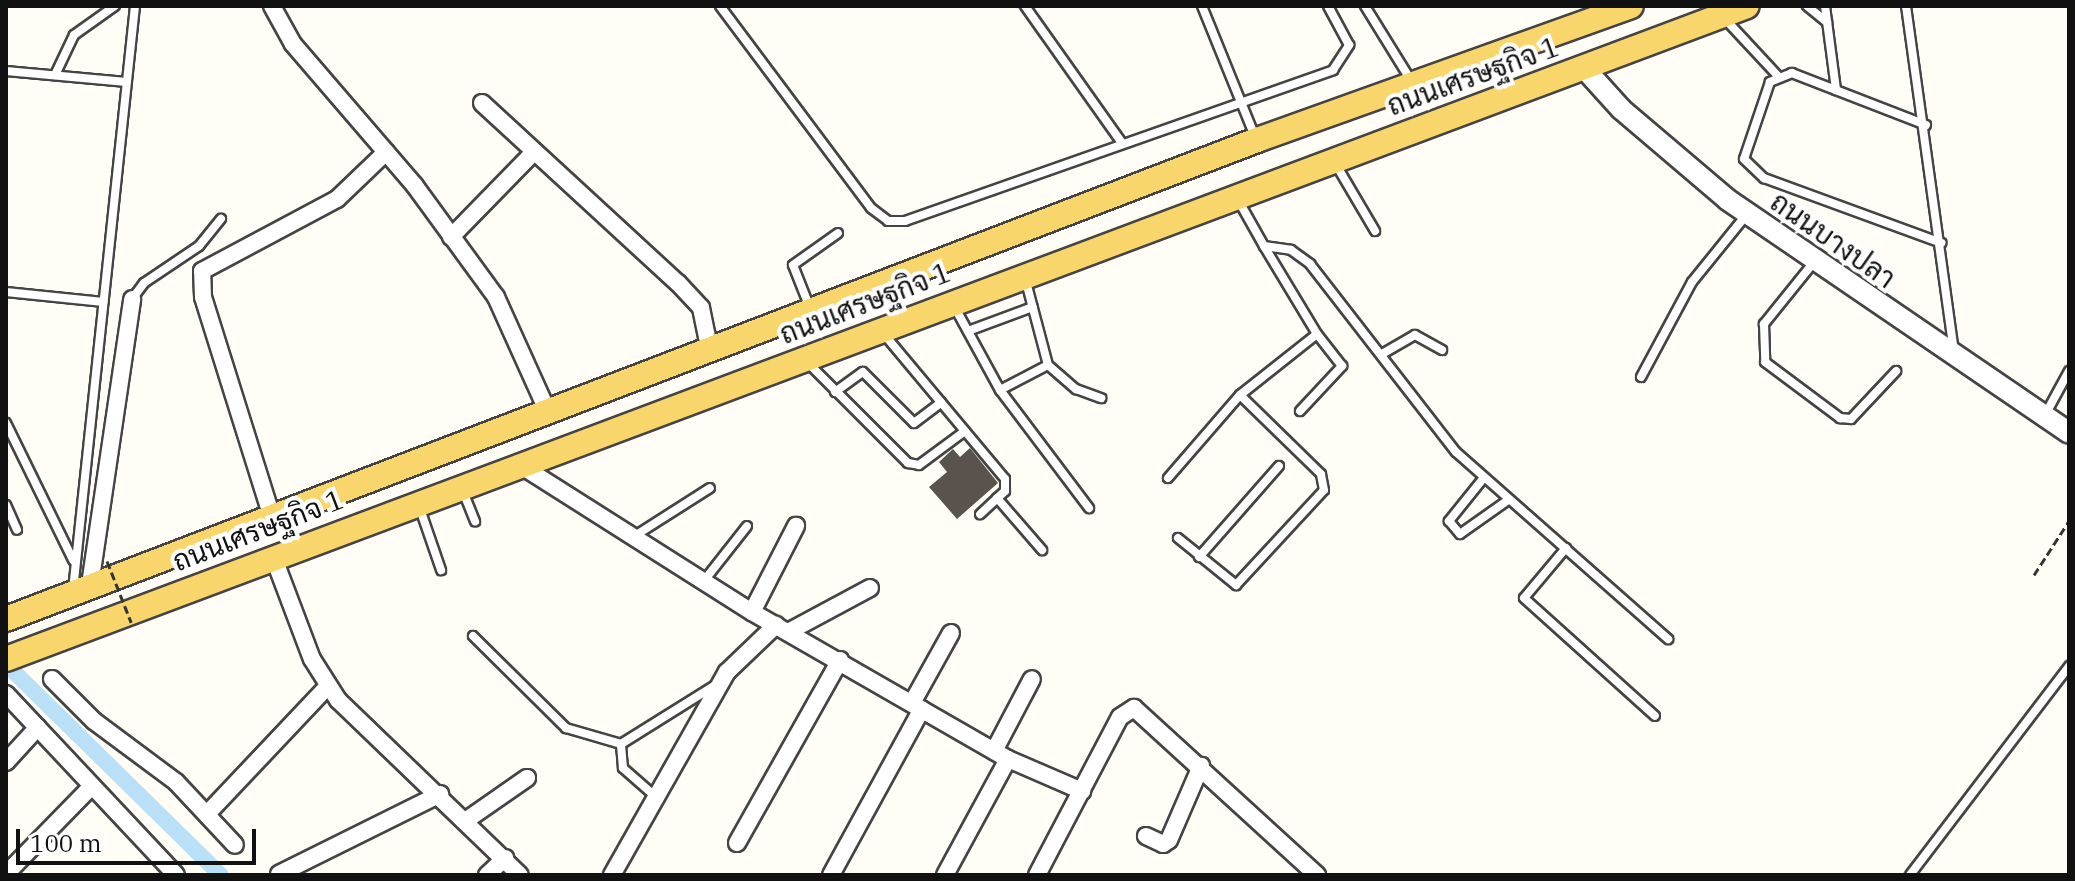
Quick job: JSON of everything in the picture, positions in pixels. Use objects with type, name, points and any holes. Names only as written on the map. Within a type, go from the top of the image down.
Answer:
[{"type":"main road","name":"ถนนเศรษฐกิจ 1","points":[[6,659],[1235,194],[1747,6]]},
{"type":"main road","name":"ถนนเศรษฐกิจ 1","points":[[13,616],[271,514],[710,352],[1257,140],[1415,86],[1618,8]]},
{"type":"main road","points":[[1570,29],[1584,68]]},
{"type":"main road","points":[[1479,62],[1491,100]]},
{"type":"street","points":[[272,6],[293,44],[386,152],[506,314],[548,412]]},
{"type":"street","name":"ถนนบางปลา","points":[[1584,68],[1629,116],[1747,213],[1814,262],[2069,433]]},
{"type":"street","points":[[482,103],[701,308],[710,352]]},
{"type":"street","points":[[271,514],[203,297],[202,271],[337,199],[386,152]]},
{"type":"street","points":[[451,237],[533,153]]},
{"type":"street","points":[[82,589],[132,299]]},
{"type":"street","points":[[520,465],[752,612],[1001,755],[1082,791]]},
{"type":"street","points":[[752,612],[796,526]]},
{"type":"street","points":[[273,556],[327,687],[468,819],[520,875]]},
{"type":"street","points":[[612,875],[721,682],[782,629],[870,588]]},
{"type":"street","points":[[831,875],[951,633]]},
{"type":"street","points":[[737,843],[840,660]]},
{"type":"street","points":[[52,679],[207,814],[235,845]]},
{"type":"street","points":[[945,875],[1001,755],[1032,679]]},
{"type":"street","points":[[207,814],[327,687]]},
{"type":"street","points":[[6,694],[176,875]]},
{"type":"street","points":[[1037,875],[1126,709],[1142,711],[1317,875]]},
{"type":"street","points":[[6,762],[38,727]]},
{"type":"street","points":[[1146,836],[1163,844],[1169,840],[1201,766]]},
{"type":"street","points":[[468,819],[527,778]]},
{"type":"street","points":[[6,874],[92,786]]},
{"type":"street","points":[[279,874],[440,794]]},
{"type":"street","points":[[487,875],[505,858]]},
{"type":"lane","points":[[55,75],[74,35],[115,6]]},
{"type":"lane","points":[[73,560],[135,6]]},
{"type":"lane","points":[[720,6],[871,208],[888,221],[905,221],[1241,103],[1342,62],[1349,45],[1328,6]]},
{"type":"lane","points":[[1025,6],[1122,143]]},
{"type":"lane","points":[[1202,6],[1257,140]]},
{"type":"lane","points":[[1365,6],[1415,86]]},
{"type":"lane","points":[[1807,6],[1827,22]]},
{"type":"lane","points":[[1825,6],[1836,90]]},
{"type":"lane","points":[[1906,6],[1926,125],[1955,356]]},
{"type":"lane","points":[[1722,15],[1778,76]]},
{"type":"lane","points":[[6,71],[127,82]]},
{"type":"lane","points":[[1778,76],[1792,73],[1926,125]]},
{"type":"lane","points":[[1778,76],[1747,140],[1744,159],[1751,169],[1942,243]]},
{"type":"lane","points":[[1333,158],[1375,231]]},
{"type":"lane","points":[[1235,194],[1317,334],[1342,366],[1300,411]]},
{"type":"lane","points":[[1641,377],[1692,282],[1747,213]]},
{"type":"lane","points":[[132,299],[144,283],[199,246],[221,219]]},
{"type":"lane","points":[[812,313],[793,265],[838,233]]},
{"type":"lane","points":[[1264,246],[1291,250],[1310,264],[1382,354],[1429,425],[1482,480],[1566,548],[1668,639]]},
{"type":"lane","points":[[1814,262],[1764,324],[1765,362],[1840,418],[1851,419],[1896,371]]},
{"type":"lane","points":[[1024,274],[1048,365],[1076,389],[1101,398]]},
{"type":"lane","points":[[6,292],[103,302]]},
{"type":"lane","points":[[952,301],[1000,390],[1089,508]]},
{"type":"lane","points":[[968,331],[1033,307]]},
{"type":"lane","points":[[880,329],[1007,484],[980,514]]},
{"type":"lane","points":[[1168,478],[1240,395],[1317,334]]},
{"type":"lane","points":[[1382,354],[1415,335],[1442,350]]},
{"type":"lane","points":[[804,359],[908,463],[919,465],[965,431]]},
{"type":"lane","points":[[1000,390],[1048,365]]},
{"type":"lane","points":[[2045,416],[2069,371]]},
{"type":"lane","points":[[835,392],[863,372],[914,423],[941,403]]},
{"type":"lane","points":[[1178,538],[1236,585],[1326,482],[1240,395]]},
{"type":"lane","points":[[6,423],[73,560],[82,589]]},
{"type":"lane","points":[[1199,557],[1279,466]]},
{"type":"lane","points":[[1482,480],[1449,521],[1460,534],[1508,500]]},
{"type":"lane","points":[[461,486],[475,522]]},
{"type":"lane","points":[[632,538],[710,488]]},
{"type":"lane","points":[[997,498],[1042,550]]},
{"type":"lane","points":[[418,502],[441,570]]},
{"type":"lane","points":[[6,505],[17,530]]},
{"type":"lane","points":[[703,582],[747,526]]},
{"type":"lane","points":[[1566,548],[1524,598],[1655,716]]},
{"type":"lane","points":[[473,636],[566,728],[621,744],[721,682]]},
{"type":"lane","points":[[1910,875],[2069,666]]},
{"type":"lane","points":[[621,744],[623,768],[657,797]]},
{"type":"path","points":[[2034,575],[2069,521]]},
{"type":"path","points":[[107,561],[131,622]]},
{"type":"building","points":[[970,448],[998,483],[957,519],[929,487],[947,472],[939,462],[953,449],[960,457]]},
{"type":"waterway","points":[[6,664],[221,875]]}]
